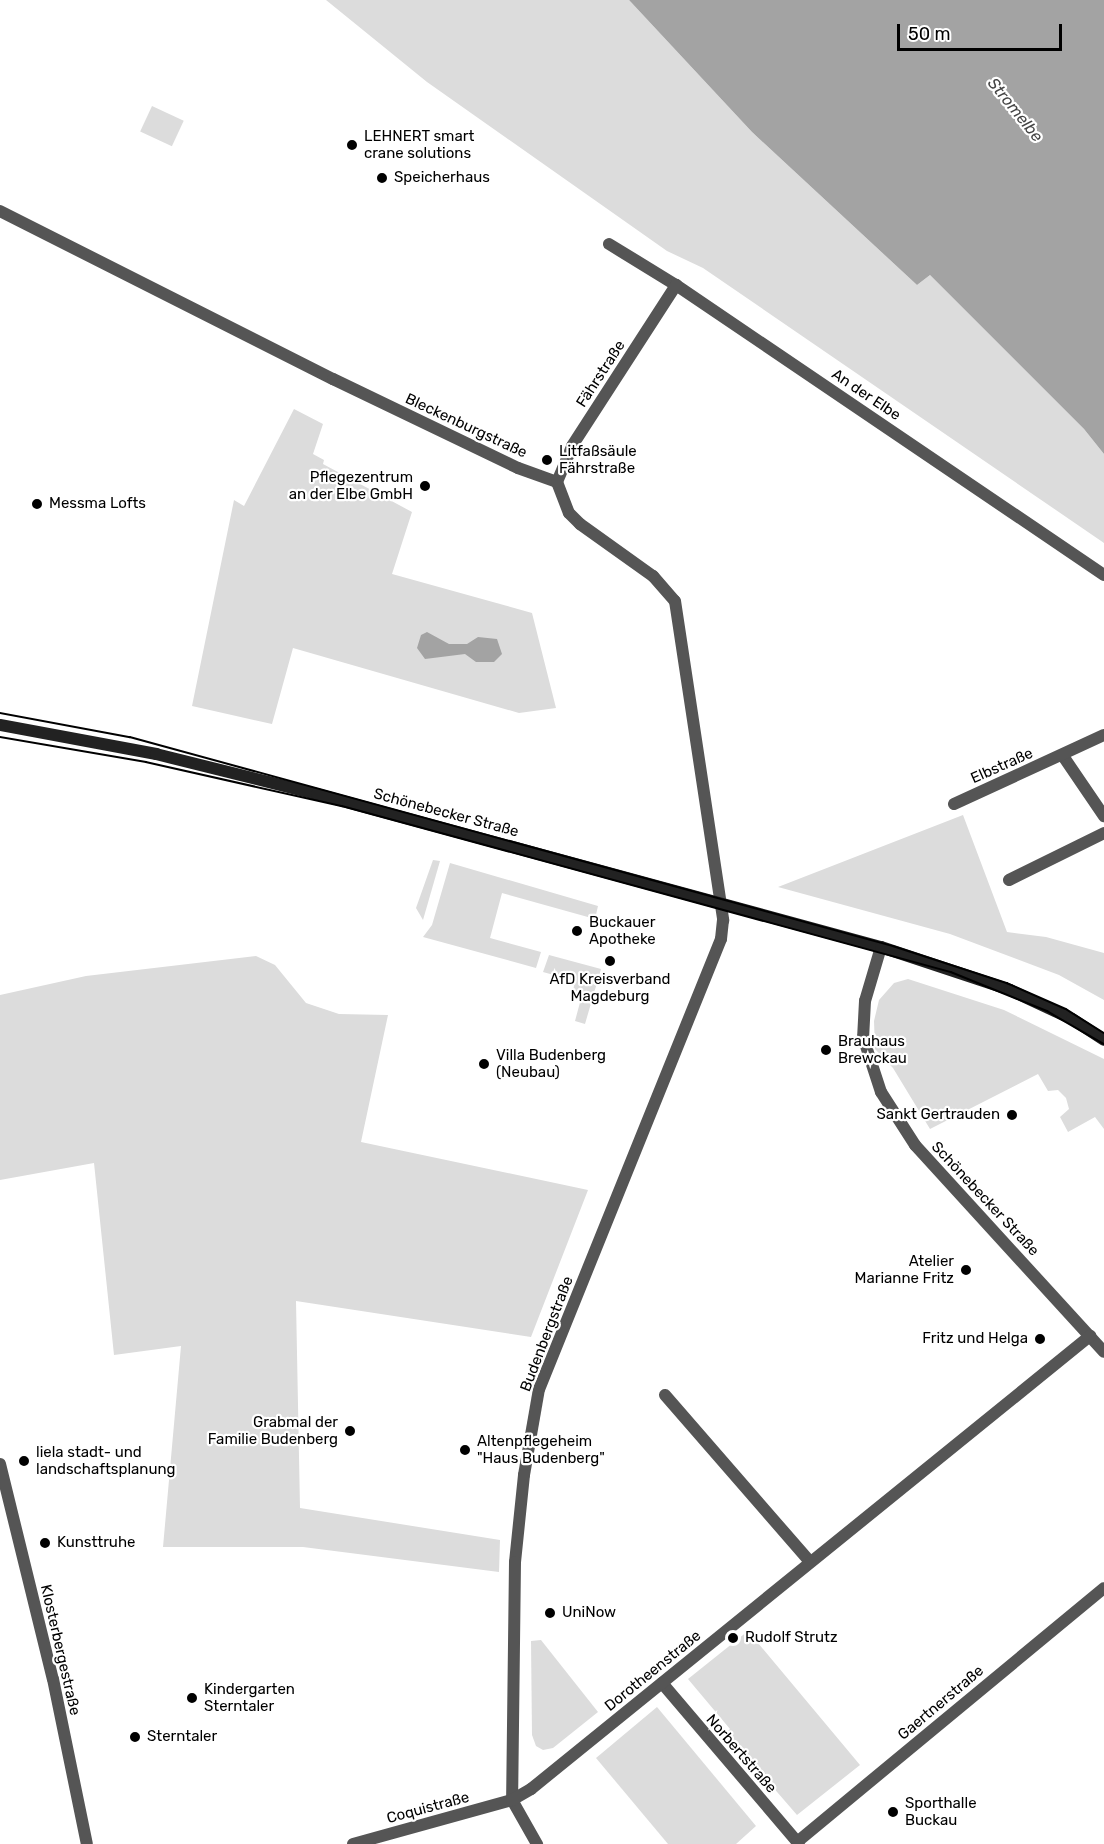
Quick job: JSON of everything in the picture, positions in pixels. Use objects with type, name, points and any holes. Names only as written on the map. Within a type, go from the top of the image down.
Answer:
[{"type":"main road","name":"Schönebecker Straße","points":[[0,725],[156,754],[881,947],[1010,990],[1072,1019],[1104,1040]]},
{"type":"street","name":"Bleckenburgstraße","points":[[0,211],[333,379],[518,468],[557,482]]},
{"type":"street","name":"An der Elbe","points":[[609,244],[676,285],[1104,575]]},
{"type":"street","name":"Fährstraße","points":[[557,482],[572,446],[676,285]]},
{"type":"street","points":[[557,482],[569,513],[580,524],[653,576],[675,601],[720,903]]},
{"type":"street","name":"Elbstraße","points":[[954,804],[1063,756],[1104,735]]},
{"type":"street","points":[[1063,756],[1104,816]]},
{"type":"street","points":[[1009,880],[1104,833]]},
{"type":"street","name":"Budenbergstraße","points":[[512,1800],[515,1562],[524,1475],[539,1389],[720,942],[720,903]]},
{"type":"street","name":"Schönebecker Straße","points":[[881,947],[865,1001],[863,1037],[880,1092],[915,1145],[1104,1352]]},
{"type":"street","name":"Dorotheenstraße","points":[[512,1800],[662,1683],[1090,1336]]},
{"type":"street","points":[[665,1395],[810,1562]]},
{"type":"street","name":"Klosterbergestraße","points":[[0,1464],[53,1679],[87,1844]]},
{"type":"street","name":"Gaertnerstraße","points":[[798,1843],[1104,1588]]},
{"type":"street","name":"Norbertstraße","points":[[662,1683],[798,1843]]},
{"type":"street","points":[[512,1800],[537,1844]]},
{"type":"street","name":"Coquistraße","points":[[353,1844],[512,1800]]},
{"type":"shaded area","points":[[326,0],[629,0],[752,132],[917,285],[930,275],[1084,429],[1104,454],[1104,543],[703,268],[667,251],[427,82]]},
{"type":"shaded area","points":[[152,106],[184,121],[172,146],[140,131]]},
{"type":"shaded area","points":[[294,409],[323,424],[313,454],[324,460],[323,464],[412,512],[392,574],[532,613],[556,708],[519,713],[293,648],[272,724],[192,706],[234,500],[244,506]]},
{"type":"shaded area","points":[[963,815],[1007,932],[1046,937],[1104,953],[1104,1000],[1059,975],[950,934],[778,887]]},
{"type":"shaded area","points":[[433,860],[440,861],[423,920],[416,908]]},
{"type":"shaded area","points":[[450,863],[598,906],[595,919],[502,893],[490,938],[541,952],[536,968],[423,937],[432,925]]},
{"type":"shaded area","points":[[549,955],[601,969],[585,1024],[575,1021],[582,995],[573,991],[575,981],[543,972]]},
{"type":"shaded area","points":[[256,956],[275,965],[306,1003],[339,1014],[388,1015],[361,1142],[588,1190],[531,1337],[296,1301],[300,1508],[500,1540],[499,1572],[303,1547],[163,1547],[181,1346],[114,1355],[94,1163],[0,1180],[0,995],[86,976]]},
{"type":"shaded area","points":[[908,979],[1004,1010],[1104,1059],[1104,1129],[1095,1117],[1068,1132],[1060,1117],[1069,1109],[1066,1098],[1058,1090],[1048,1091],[1038,1074],[930,1129],[893,1068],[875,1049],[874,1021],[879,1000],[894,983]]},
{"type":"shaded area","points":[[748,1631],[860,1765],[797,1815],[726,1733],[730,1729],[688,1679]]},
{"type":"shaded area","points":[[541,1640],[598,1712],[553,1748],[543,1750],[536,1746],[532,1735],[531,1641]]},
{"type":"shaded area","points":[[657,1707],[756,1826],[736,1844],[668,1844],[596,1758]]},
{"type":"water","name":"Stromelbe","points":[[629,0],[1104,0],[1104,454],[1084,429],[930,275],[917,285],[752,132]]},
{"type":"water","points":[[427,632],[449,644],[467,644],[478,637],[497,639],[502,654],[494,662],[476,662],[465,654],[425,659],[417,648],[421,635]]},
{"type":"tram line","points":[[0,713],[130,737],[893,946],[1007,983],[1066,1009],[1104,1033]]},
{"type":"tram line","points":[[0,737],[146,762],[342,806],[951,972],[1047,1011],[1104,1044]]},
{"type":"place","name":"LEHNERT smart crane solutions","points":[[352,145]]},
{"type":"place","name":"Speicherhaus","points":[[382,178]]},
{"type":"place","name":"Litfaßsäule Fährstraße","points":[[547,460]]},
{"type":"place","name":"Pflegezentrum an der Elbe GmbH","points":[[425,486]]},
{"type":"place","name":"Messma Lofts","points":[[37,504]]},
{"type":"place","name":"Buckauer Apotheke","points":[[577,931]]},
{"type":"place","name":"AfD Kreisverband Magdeburg","points":[[610,961]]},
{"type":"place","name":"Brauhaus Brewckau","points":[[826,1050]]},
{"type":"place","name":"Villa Budenberg (Neubau)","points":[[484,1064]]},
{"type":"place","name":"Sankt Gertrauden","points":[[1012,1115]]},
{"type":"place","name":"Atelier Marianne Fritz","points":[[966,1270]]},
{"type":"place","name":"Fritz und Helga","points":[[1040,1339]]},
{"type":"place","name":"Grabmal der Familie Budenberg","points":[[350,1431]]},
{"type":"place","name":"Altenpflegeheim \"Haus Budenberg\"","points":[[465,1450]]},
{"type":"place","name":"liela stadt- und landschaftsplanung","points":[[24,1461]]},
{"type":"place","name":"Kunsttruhe","points":[[45,1543]]},
{"type":"place","name":"UniNow","points":[[550,1613]]},
{"type":"place","name":"Rudolf Strutz","points":[[733,1638]]},
{"type":"place","name":"Kindergarten Sterntaler","points":[[192,1698]]},
{"type":"place","name":"Sterntaler","points":[[135,1737]]},
{"type":"place","name":"Sporthalle Buckau","points":[[893,1812]]}]
